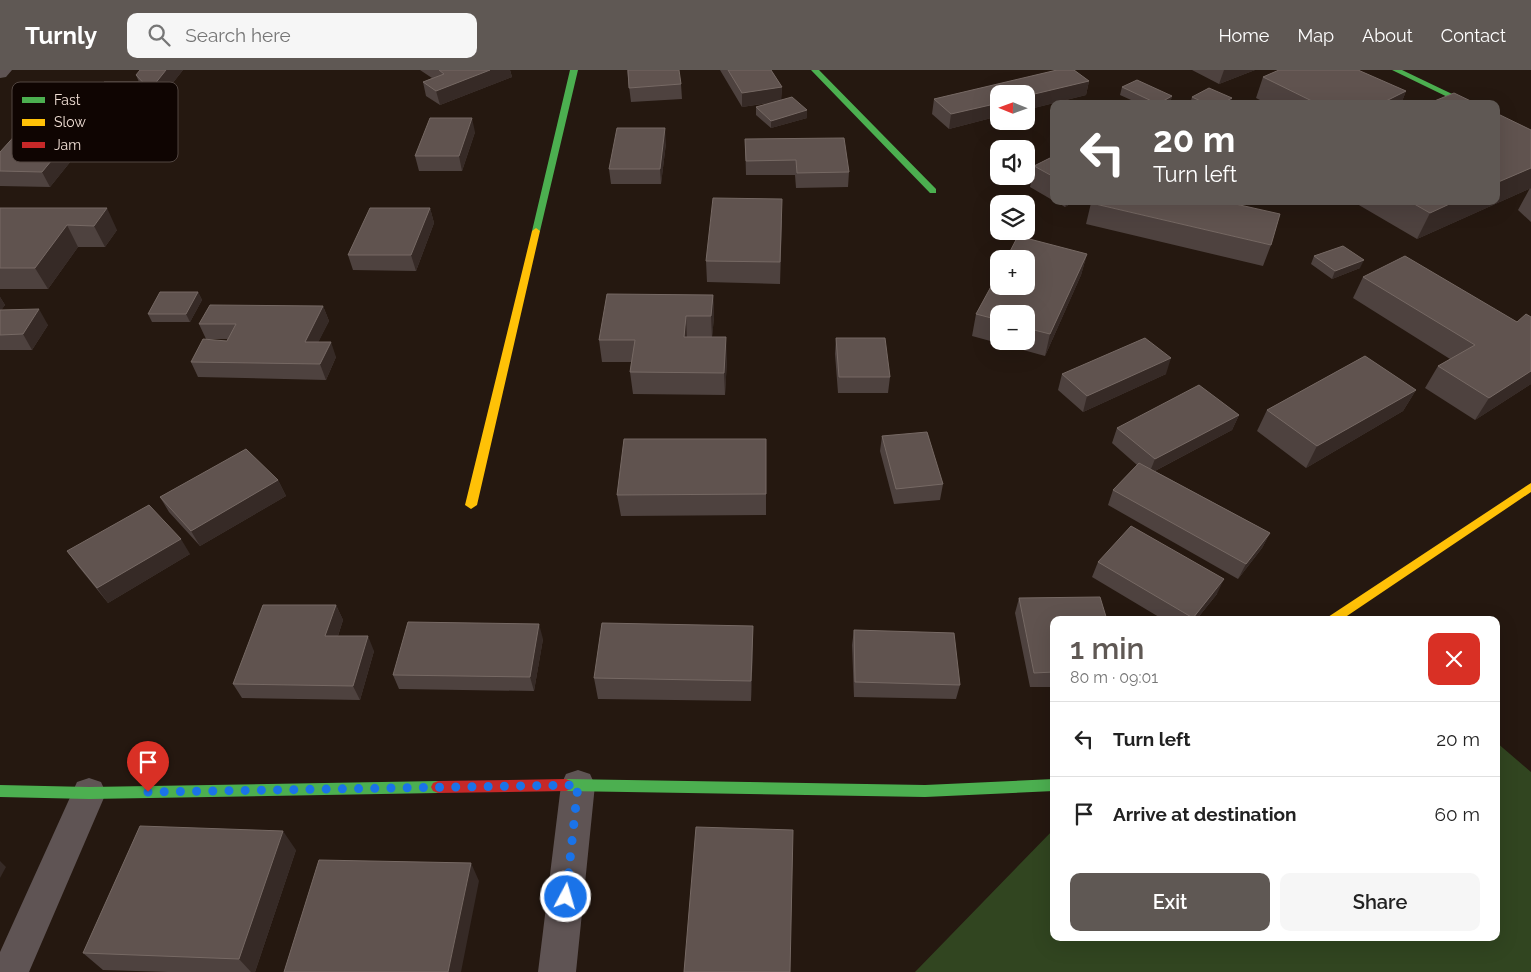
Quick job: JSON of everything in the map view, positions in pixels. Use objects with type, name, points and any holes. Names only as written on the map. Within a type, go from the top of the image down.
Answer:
[{"type":"street","points":[[0,73],[3,70]]},
{"type":"street","points":[[471,505],[574,70]]},
{"type":"street","points":[[815,70],[933,191]]},
{"type":"street","points":[[1396,70],[1460,100]]},
{"type":"street","points":[[1338,616],[1531,488]]},
{"type":"street","points":[[557,972],[578,785]]},
{"type":"street","points":[[0,790],[89,794],[578,785],[925,791],[1050,786]]},
{"type":"street","points":[[10,972],[89,794]]},
{"type":"green space","points":[[1500,745],[1531,772],[1531,972],[915,972],[1050,833],[1050,941],[1500,941]]},
{"type":"building","points":[[140,70],[166,70],[156,82],[143,82],[136,75]]},
{"type":"building","points":[[439,70],[490,70],[436,91],[423,82],[444,74]]},
{"type":"building","points":[[628,70],[679,70],[681,84],[629,88]]},
{"type":"building","points":[[728,70],[771,70],[782,87],[742,93]]},
{"type":"building","points":[[1057,70],[1074,70],[1089,81],[1035,94],[1035,85],[993,85]]},
{"type":"building","points":[[1279,70],[1358,70],[1406,91],[1388,100],[1310,100],[1263,77]]},
{"type":"building","points":[[1137,80],[1172,96],[1165,100],[1150,100],[1122,87]]},
{"type":"building","points":[[990,86],[990,105],[951,114],[934,99]]},
{"type":"building","points":[[1209,88],[1232,98],[1228,100],[1198,100],[1192,97]]},
{"type":"building","points":[[1454,93],[1469,100],[1437,100]]},
{"type":"building","points":[[792,97],[807,110],[771,121],[756,107]]},
{"type":"building","points":[[1500,115],[1531,130],[1531,168],[1500,181]]},
{"type":"building","points":[[430,118],[472,118],[459,156],[415,156]]},
{"type":"building","points":[[617,128],[665,128],[660,169],[609,169]]},
{"type":"building","points":[[844,138],[849,172],[797,173],[796,160],[746,161],[745,139]]},
{"type":"building","points":[[12,139],[12,162],[50,162],[42,172],[0,171],[0,152]]},
{"type":"building","points":[[1050,158],[1050,175],[1035,167],[1035,166]]},
{"type":"building","points":[[713,198],[782,199],[780,262],[706,261]]},
{"type":"building","points":[[1100,205],[1240,205],[1280,214],[1271,245]]},
{"type":"building","points":[[1416,205],[1447,205],[1430,213]]},
{"type":"building","points":[[0,208],[107,208],[94,226],[67,225],[35,268],[0,268]]},
{"type":"building","points":[[370,208],[430,208],[411,255],[348,255]]},
{"type":"building","points":[[1016,240],[1033,240],[1087,254],[1050,334],[1035,330],[1035,305],[990,305],[990,318],[976,314],[990,288],[990,295],[1035,295],[1035,250],[1011,250]]},
{"type":"building","points":[[1343,246],[1364,260],[1335,271],[1314,256]]},
{"type":"building","points":[[1405,256],[1517,322],[1526,314],[1531,317],[1531,371],[1489,398],[1438,366],[1475,345],[1363,277]]},
{"type":"building","points":[[160,292],[198,292],[186,314],[148,314]]},
{"type":"building","points":[[607,294],[713,295],[711,316],[686,316],[684,337],[726,337],[724,373],[630,372],[635,340],[599,340]]},
{"type":"building","points":[[210,305],[323,306],[305,342],[331,342],[320,364],[191,362],[203,339],[227,341],[236,324],[199,324]]},
{"type":"building","points":[[39,309],[23,334],[0,335],[0,310]]},
{"type":"building","points":[[836,338],[885,338],[890,377],[839,377]]},
{"type":"building","points":[[1145,338],[1171,358],[1087,396],[1062,374]]},
{"type":"building","points":[[1365,356],[1416,390],[1317,446],[1267,410]]},
{"type":"building","points":[[1199,385],[1239,415],[1155,459],[1117,428]]},
{"type":"building","points":[[927,432],[943,484],[896,489],[882,436]]},
{"type":"building","points":[[624,439],[766,439],[766,494],[617,495]]},
{"type":"building","points":[[246,449],[278,480],[191,531],[160,497]]},
{"type":"building","points":[[1139,463],[1270,533],[1246,564],[1113,490]]},
{"type":"building","points":[[149,505],[181,539],[97,588],[67,551]]},
{"type":"building","points":[[1131,526],[1224,579],[1195,616],[1190,616],[1098,562]]},
{"type":"building","points":[[1100,597],[1106,616],[1050,616],[1050,672],[1034,673],[1019,598]]},
{"type":"building","points":[[263,605],[336,605],[325,636],[368,636],[353,686],[233,684]]},
{"type":"building","points":[[408,622],[539,624],[530,677],[393,675]]},
{"type":"building","points":[[602,623],[753,626],[751,681],[594,678]]},
{"type":"building","points":[[854,630],[954,633],[960,685],[855,682]]},
{"type":"building","points":[[140,826],[283,831],[239,959],[83,953]]},
{"type":"building","points":[[696,827],[793,830],[790,972],[684,972]]},
{"type":"building","points":[[319,860],[471,863],[448,972],[284,972]]},
{"type":"traffic: fast","points":[[536,231],[574,70]]},
{"type":"traffic: fast","points":[[815,70],[933,191]]},
{"type":"traffic: fast","points":[[1396,70],[1460,100]]},
{"type":"traffic: fast","points":[[566,785],[925,791],[1050,785]]},
{"type":"traffic: fast","points":[[0,791],[89,793],[438,787]]},
{"type":"traffic: slow","points":[[471,505],[536,231]]},
{"type":"traffic: slow","points":[[1338,616],[1531,487]]},
{"type":"traffic: jam","points":[[438,787],[566,785]]},
{"type":"route","points":[[148,792],[578,785],[566,897]]}]
